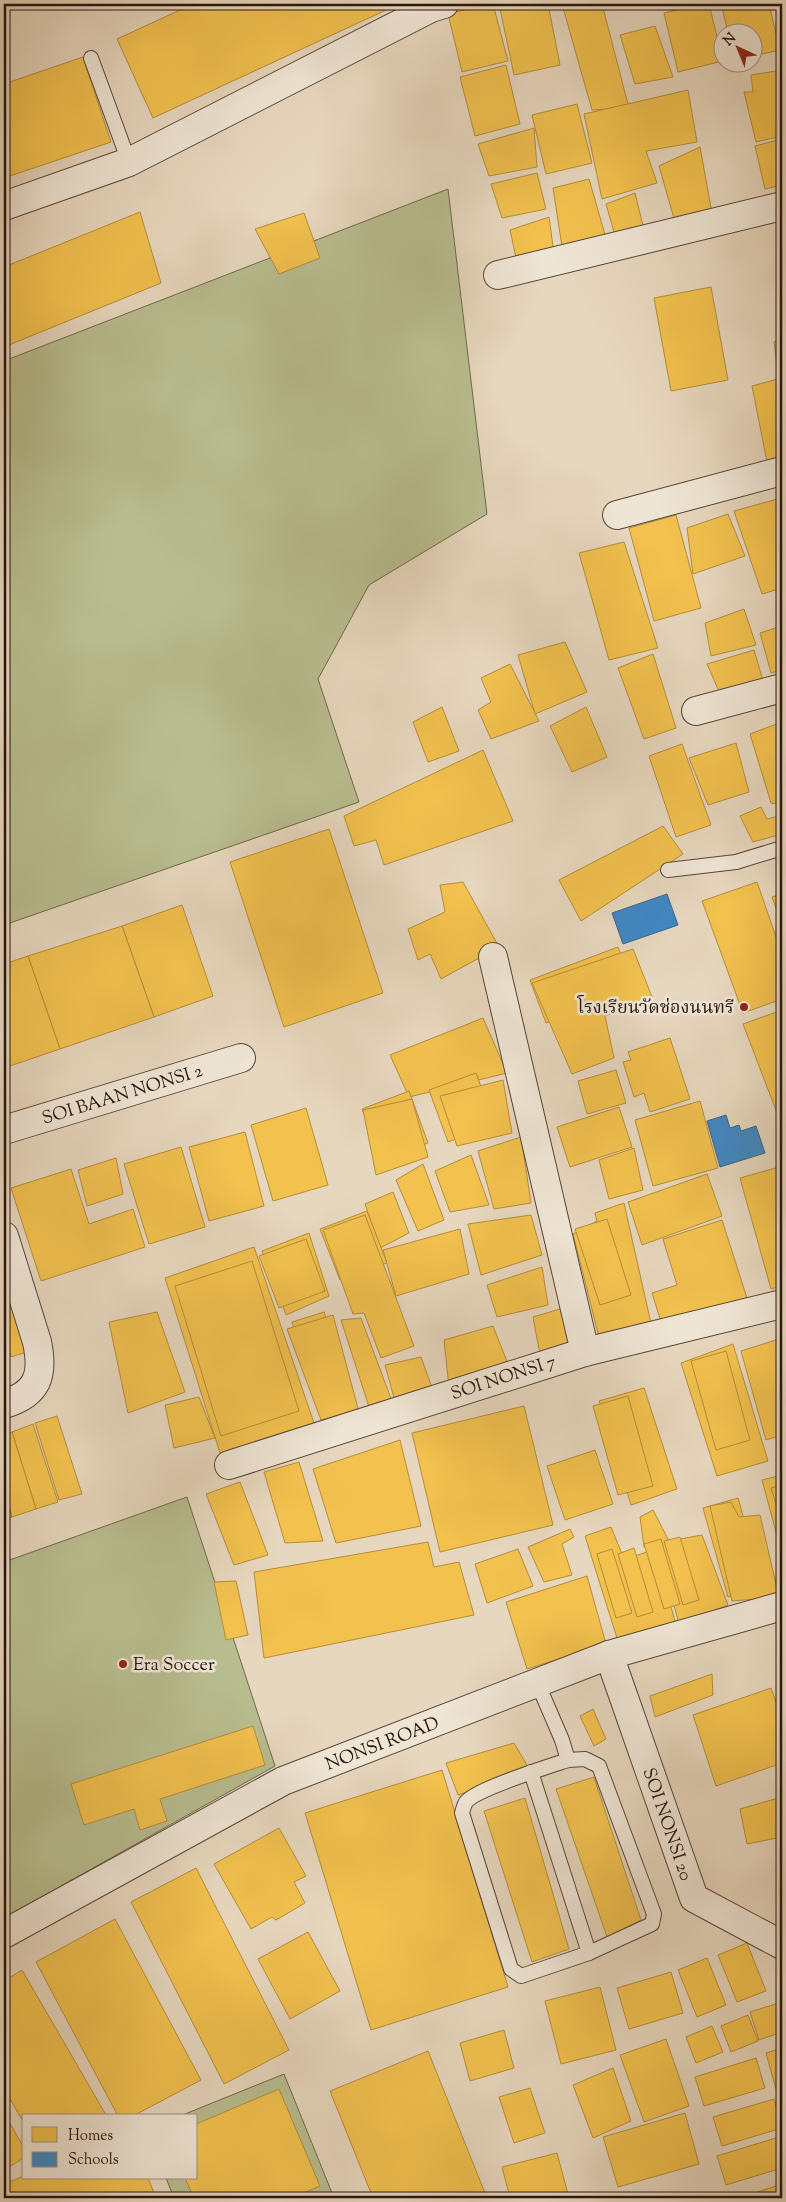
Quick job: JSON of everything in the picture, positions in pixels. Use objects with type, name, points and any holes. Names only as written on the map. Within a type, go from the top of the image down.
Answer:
[{"type":"street","points":[[4,206],[129,162],[431,8],[444,4]]},
{"type":"street","points":[[498,276],[782,206]]},
{"type":"street","points":[[617,515],[782,471]]},
{"type":"street","points":[[696,711],[782,688]]},
{"type":"street","points":[[493,957],[585,1352]]},
{"type":"street","name":"SOI BAAN NONSI 2","points":[[4,1130],[241,1058]]},
{"type":"street","points":[[4,1236],[37,1342],[40,1359],[38,1377],[27,1394],[19,1400],[4,1404]]},
{"type":"street","name":"SOI NONSI 7","points":[[229,1465],[585,1352],[782,1304]]},
{"type":"street","name":"NONSI ROAD","points":[[4,1934],[283,1781],[610,1655],[782,1606]]},
{"type":"street","name":"SOI NONSI 20","points":[[610,1655],[694,1898],[782,1945]]},
{"type":"lane","points":[[91,58],[129,162]]},
{"type":"lane","points":[[668,870],[736,862],[782,848]]},
{"type":"lane","points":[[537,1682],[562,1740],[568,1760]]},
{"type":"lane","points":[[585,1759],[599,1766],[654,1914],[652,1924],[589,1953],[521,1976],[511,1969],[462,1813],[466,1802],[476,1795],[531,1772],[568,1760],[585,1759]]},
{"type":"lane","points":[[531,1772],[589,1953]]},
{"type":"green space","points":[[448,189],[487,514],[369,585],[318,679],[359,802],[4,925],[4,361]]},
{"type":"green space","name":"Era Soccer","points":[[187,1497],[275,1766],[4,1918],[4,1562]]},
{"type":"green space","points":[[284,2074],[334,2198],[174,2198],[167,2180],[198,2180],[198,2114],[185,2114]]},
{"type":"building: Homes","points":[[193,4],[383,4],[386,10],[153,118],[117,39]]},
{"type":"building: Homes","points":[[493,4],[508,61],[462,72],[448,14]]},
{"type":"building: Homes","points":[[499,4],[548,4],[560,65],[514,75]]},
{"type":"building: Homes","points":[[562,4],[602,4],[629,108],[592,110]]},
{"type":"building: Homes","points":[[701,4],[709,4],[714,24],[714,63],[678,72],[664,13]]},
{"type":"building: Homes","points":[[721,4],[769,4],[780,50],[764,54],[764,22],[726,22]]},
{"type":"building: Homes","points":[[655,26],[673,77],[635,84],[620,35]]},
{"type":"building: Homes","points":[[83,57],[111,142],[4,178],[4,84]]},
{"type":"building: Homes","points":[[506,65],[520,124],[475,136],[460,77]]},
{"type":"building: Homes","points":[[782,70],[782,136],[756,142],[744,92],[753,92],[751,75]]},
{"type":"building: Homes","points":[[688,90],[697,142],[646,151],[657,183],[602,199],[584,114]]},
{"type":"building: Homes","points":[[577,104],[592,163],[546,174],[532,115]]},
{"type":"building: Homes","points":[[534,128],[537,167],[489,176],[478,144]]},
{"type":"building: Homes","points":[[782,139],[782,185],[765,189],[755,146]]},
{"type":"building: Homes","points":[[700,147],[712,213],[675,222],[659,166]]},
{"type":"building: Homes","points":[[537,173],[546,209],[502,218],[491,184]]},
{"type":"building: Homes","points":[[589,179],[608,245],[563,253],[553,188]]},
{"type":"building: Homes","points":[[635,193],[645,234],[616,239],[606,204]]},
{"type":"building: Homes","points":[[140,212],[161,283],[4,347],[4,267]]},
{"type":"building: Homes","points":[[304,213],[320,258],[279,274],[255,229]]},
{"type":"building: Homes","points":[[549,217],[555,261],[520,276],[510,230]]},
{"type":"building: Homes","points":[[711,287],[728,380],[671,391],[654,298]]},
{"type":"building: Homes","points":[[782,340],[782,372],[778,373],[774,342]]},
{"type":"building: Homes","points":[[782,378],[782,458],[767,462],[752,386]]},
{"type":"building: Homes","points":[[781,498],[782,588],[762,594],[734,511]]},
{"type":"building: Homes","points":[[728,514],[745,556],[693,574],[687,528]]},
{"type":"building: Homes","points":[[676,515],[701,608],[654,621],[629,528]]},
{"type":"building: Homes","points":[[624,542],[658,648],[609,660],[579,553]]},
{"type":"building: Homes","points":[[744,609],[756,645],[711,656],[705,623]]},
{"type":"building: Homes","points":[[782,626],[782,670],[771,673],[760,633]]},
{"type":"building: Homes","points":[[565,642],[587,692],[535,714],[518,655]]},
{"type":"building: Homes","points":[[754,650],[764,684],[721,696],[707,664]]},
{"type":"building: Homes","points":[[653,654],[676,728],[644,739],[618,668]]},
{"type":"building: Homes","points":[[510,664],[539,721],[491,739],[478,710],[491,702],[481,678]]},
{"type":"building: Homes","points":[[442,707],[459,751],[428,762],[413,722]]},
{"type":"building: Homes","points":[[586,707],[607,757],[572,772],[550,726]]},
{"type":"building: Homes","points":[[782,722],[782,805],[771,803],[750,734]]},
{"type":"building: Homes","points":[[736,743],[749,792],[708,805],[689,758]]},
{"type":"building: Homes","points":[[682,744],[711,825],[676,837],[649,756]]},
{"type":"building: Homes","points":[[483,750],[513,821],[384,865],[376,840],[354,846],[344,816]]},
{"type":"building: Homes","points":[[761,807],[767,819],[782,815],[782,834],[753,842],[740,816]]},
{"type":"building: Homes","points":[[663,826],[683,854],[581,921],[559,880]]},
{"type":"building: Homes","points":[[329,829],[383,993],[284,1027],[230,862]]},
{"type":"building: Homes","points":[[463,882],[499,947],[441,979],[430,954],[418,960],[408,929],[445,912],[440,885]]},
{"type":"building: Homes","points":[[757,882],[782,954],[782,999],[743,1013],[702,901]]},
{"type":"building: Homes","points":[[782,894],[782,925],[772,897]]},
{"type":"building: Homes","points":[[182,905],[213,996],[154,1017],[122,926]]},
{"type":"building: Homes","points":[[122,926],[154,1017],[60,1049],[28,956]]},
{"type":"building: Homes","points":[[618,947],[634,989],[546,1023],[530,980]]},
{"type":"building: Homes","points":[[633,949],[652,997],[605,1016],[614,1058],[572,1074],[532,983]]},
{"type":"building: Homes","points":[[28,956],[60,1049],[4,1068],[4,964]]},
{"type":"building: Homes","points":[[782,1010],[782,1126],[743,1024]]},
{"type":"building: Homes","points":[[483,1018],[507,1073],[409,1097],[390,1055]]},
{"type":"building: Homes","points":[[670,1038],[690,1099],[650,1112],[644,1093],[634,1097],[623,1062],[631,1060],[628,1052]]},
{"type":"building: Homes","points":[[616,1070],[626,1103],[587,1114],[578,1081]]},
{"type":"building: Homes","points":[[476,1073],[495,1125],[448,1142],[429,1090]]},
{"type":"building: Homes","points":[[503,1080],[512,1133],[457,1146],[440,1096]]},
{"type":"building: Homes","points":[[409,1091],[428,1143],[382,1160],[362,1109]]},
{"type":"building: Homes","points":[[412,1099],[428,1157],[376,1175],[363,1110]]},
{"type":"building: Homes","points":[[700,1101],[718,1168],[653,1186],[635,1120]]},
{"type":"building: Homes","points":[[619,1107],[632,1147],[570,1167],[557,1127]]},
{"type":"building: Homes","points":[[306,1108],[328,1185],[273,1201],[251,1125]]},
{"type":"building: Homes","points":[[245,1132],[264,1206],[209,1221],[189,1147]]},
{"type":"building: Homes","points":[[521,1137],[531,1203],[494,1209],[478,1151]]},
{"type":"building: Homes","points":[[181,1147],[205,1227],[149,1244],[124,1164]]},
{"type":"building: Homes","points":[[634,1148],[643,1190],[609,1199],[599,1160]]},
{"type":"building: Homes","points":[[471,1155],[489,1205],[450,1212],[435,1171]]},
{"type":"building: Homes","points":[[116,1158],[123,1194],[87,1206],[78,1170]]},
{"type":"building: Homes","points":[[423,1164],[444,1220],[418,1231],[396,1180]]},
{"type":"building: Homes","points":[[779,1167],[782,1178],[782,1286],[771,1289],[740,1178]]},
{"type":"building: Homes","points":[[71,1169],[89,1224],[133,1209],[145,1247],[41,1281],[11,1188]]},
{"type":"building: Homes","points":[[707,1174],[722,1216],[642,1245],[628,1202]]},
{"type":"building: Homes","points":[[393,1192],[409,1233],[380,1248],[365,1204]]},
{"type":"building: Homes","points":[[624,1203],[652,1328],[600,1341],[573,1234],[597,1221],[595,1213]]},
{"type":"building: Homes","points":[[367,1211],[387,1263],[340,1280],[320,1229]]},
{"type":"building: Homes","points":[[365,1215],[414,1346],[381,1358],[364,1313],[353,1314],[323,1230]]},
{"type":"building: Homes","points":[[531,1215],[542,1255],[481,1275],[468,1224]]},
{"type":"building: Homes","points":[[607,1219],[631,1295],[600,1305],[575,1229]]},
{"type":"building: Homes","points":[[722,1220],[747,1298],[662,1325],[652,1293],[677,1285],[663,1239]]},
{"type":"building: Homes","points":[[460,1229],[469,1274],[396,1296],[383,1250]]},
{"type":"building: Homes","points":[[309,1233],[329,1296],[286,1315],[262,1251]]},
{"type":"building: Homes","points":[[306,1239],[325,1291],[279,1308],[259,1256]]},
{"type":"building: Homes","points":[[254,1247],[315,1426],[220,1453],[165,1278]]},
{"type":"building: Homes","points":[[252,1261],[299,1411],[221,1436],[175,1286]]},
{"type":"building: Homes","points":[[542,1267],[548,1305],[497,1317],[487,1285]]},
{"type":"building: Homes","points":[[4,1274],[33,1350],[11,1357],[4,1334]]},
{"type":"building: Homes","points":[[560,1309],[574,1351],[541,1360],[533,1317]]},
{"type":"building: Homes","points":[[157,1312],[185,1392],[128,1413],[109,1322]]},
{"type":"building: Homes","points":[[324,1312],[348,1389],[316,1399],[292,1322]]},
{"type":"building: Homes","points":[[333,1315],[359,1412],[321,1420],[287,1329]]},
{"type":"building: Homes","points":[[361,1318],[393,1404],[370,1410],[341,1320]]},
{"type":"building: Homes","points":[[493,1326],[512,1374],[449,1387],[444,1340]]},
{"type":"building: Homes","points":[[776,1340],[782,1364],[782,1435],[766,1440],[741,1351]]},
{"type":"building: Homes","points":[[4,1341],[9,1359],[4,1360]]},
{"type":"building: Homes","points":[[733,1344],[768,1461],[717,1476],[681,1363]]},
{"type":"building: Homes","points":[[726,1351],[750,1440],[716,1450],[691,1361]]},
{"type":"building: Homes","points":[[421,1357],[434,1393],[396,1405],[385,1365]]},
{"type":"building: Homes","points":[[644,1388],[677,1489],[631,1505],[599,1401]]},
{"type":"building: Homes","points":[[628,1396],[653,1486],[618,1495],[593,1406]]},
{"type":"building: Homes","points":[[199,1397],[215,1438],[174,1448],[165,1405]]},
{"type":"building: Homes","points":[[524,1406],[553,1525],[440,1552],[412,1433]]},
{"type":"building: Homes","points":[[57,1416],[82,1494],[59,1500],[35,1423]]},
{"type":"building: Homes","points":[[33,1424],[58,1502],[36,1509],[12,1432]]},
{"type":"building: Homes","points":[[12,1432],[36,1509],[12,1517],[4,1490],[4,1434]]},
{"type":"building: Homes","points":[[400,1440],[421,1526],[336,1543],[313,1469]]},
{"type":"building: Homes","points":[[595,1450],[613,1504],[565,1520],[547,1466]]},
{"type":"building: Homes","points":[[299,1462],[323,1541],[285,1543],[264,1472]]},
{"type":"building: Homes","points":[[782,1475],[782,1554],[762,1480]]},
{"type":"building: Homes","points":[[240,1482],[268,1555],[234,1565],[206,1494]]},
{"type":"building: Homes","points":[[782,1485],[782,1523],[771,1488]]},
{"type":"building: Homes","points":[[4,1490],[12,1517],[4,1520]]},
{"type":"building: Homes","points":[[738,1498],[763,1587],[728,1597],[703,1508]]},
{"type":"building: Homes","points":[[731,1502],[739,1517],[760,1515],[779,1597],[732,1601],[710,1506]]},
{"type":"building: Homes","points":[[653,1510],[669,1541],[702,1535],[728,1605],[679,1624],[658,1546],[644,1547],[640,1517]]},
{"type":"building: Homes","points":[[611,1527],[624,1559],[654,1550],[676,1624],[617,1638],[585,1536]]},
{"type":"building: Homes","points":[[570,1529],[574,1537],[562,1544],[572,1575],[544,1582],[528,1547]]},
{"type":"building: Homes","points":[[680,1537],[699,1600],[683,1605],[664,1541]]},
{"type":"building: Homes","points":[[661,1539],[680,1604],[664,1609],[644,1544]]},
{"type":"building: Homes","points":[[428,1542],[434,1567],[459,1562],[474,1615],[264,1658],[254,1572]]},
{"type":"building: Homes","points":[[634,1548],[653,1612],[637,1617],[618,1554]]},
{"type":"building: Homes","points":[[518,1549],[533,1586],[487,1603],[475,1564]]},
{"type":"building: Homes","points":[[612,1549],[632,1613],[616,1618],[597,1554]]},
{"type":"building: Homes","points":[[587,1576],[606,1644],[527,1669],[506,1602]]},
{"type":"building: Homes","points":[[236,1581],[248,1635],[226,1640],[214,1582]]},
{"type":"building: Homes","points":[[712,1674],[713,1695],[655,1717],[650,1696]]},
{"type":"building: Homes","points":[[771,1688],[782,1719],[782,1763],[716,1786],[693,1715]]},
{"type":"building: Homes","points":[[593,1709],[606,1739],[594,1746],[580,1716]]},
{"type":"building: Homes","points":[[253,1726],[265,1765],[160,1799],[167,1821],[140,1830],[134,1809],[84,1825],[71,1784]]},
{"type":"building: Homes","points":[[514,1743],[531,1772],[458,1795],[446,1763]]},
{"type":"building: Homes","points":[[442,1770],[508,1987],[371,2030],[305,1813]]},
{"type":"building: Homes","points":[[594,1777],[641,1920],[607,1937],[556,1789]]},
{"type":"building: Homes","points":[[782,1797],[782,1837],[747,1844],[740,1809]]},
{"type":"building: Homes","points":[[525,1798],[569,1949],[532,1962],[484,1811]]},
{"type":"building: Homes","points":[[279,1828],[306,1876],[294,1882],[305,1903],[276,1920],[272,1917],[251,1929],[214,1864]]},
{"type":"building: Homes","points":[[196,1868],[289,2050],[224,2084],[131,1902]]},
{"type":"building: Homes","points":[[115,1919],[201,2080],[137,2114],[117,2114],[36,1962]]},
{"type":"building: Homes","points":[[308,1932],[340,1991],[290,2019],[258,1959]]},
{"type":"building: Homes","points":[[747,1943],[766,1991],[737,2002],[718,1955]]},
{"type":"building: Homes","points":[[707,1958],[726,2005],[697,2017],[678,1970]]},
{"type":"building: Homes","points":[[22,1970],[105,2114],[22,2114],[22,2120],[4,2089],[4,1981]]},
{"type":"building: Homes","points":[[671,1972],[683,2013],[629,2029],[617,1988]]},
{"type":"building: Homes","points":[[600,1987],[616,2050],[561,2064],[545,2001]]},
{"type":"building: Homes","points":[[782,2002],[782,2032],[759,2040],[750,2012]]},
{"type":"building: Homes","points":[[748,2015],[758,2041],[731,2052],[721,2026]]},
{"type":"building: Homes","points":[[712,2026],[723,2052],[696,2063],[686,2037]]},
{"type":"building: Homes","points":[[504,2030],[514,2068],[470,2081],[460,2043]]},
{"type":"building: Homes","points":[[666,2039],[689,2106],[644,2122],[620,2055]]},
{"type":"building: Homes","points":[[782,2048],[782,2087],[776,2089],[766,2053]]},
{"type":"building: Homes","points":[[428,2051],[485,2193],[472,2198],[373,2198],[330,2091]]},
{"type":"building: Homes","points":[[756,2058],[765,2088],[704,2106],[695,2077]]},
{"type":"building: Homes","points":[[613,2068],[631,2121],[593,2138],[573,2085]]},
{"type":"building: Homes","points":[[530,2088],[545,2133],[514,2143],[499,2097]]},
{"type":"building: Homes","points":[[279,2089],[320,2186],[292,2198],[194,2198],[186,2180],[198,2180],[198,2123]]},
{"type":"building: Homes","points":[[774,2099],[782,2128],[722,2146],[713,2117]]},
{"type":"building: Homes","points":[[4,2113],[22,2144],[22,2159],[4,2170]]},
{"type":"building: Homes","points":[[685,2113],[699,2164],[618,2187],[603,2137]]},
{"type":"building: Homes","points":[[779,2137],[782,2149],[782,2168],[726,2185],[717,2156]]},
{"type":"building: Homes","points":[[557,2153],[569,2198],[510,2198],[502,2167]]},
{"type":"building: Homes","points":[[22,2177],[22,2180],[149,2180],[156,2198],[4,2198],[4,2184]]},
{"type":"building: Homes","points":[[782,2184],[782,2198],[739,2198]]},
{"type":"building: Homes","points":[[630,2192],[631,2198],[607,2198]]},
{"type":"building: Schools","points":[[667,894],[678,925],[623,944],[612,913]]},
{"type":"building: Schools","points":[[726,1115],[730,1128],[739,1125],[741,1131],[756,1126],[765,1153],[720,1167],[707,1121]]},
{"type":"place","name":"โรงเรียนวัดช่องนนทรี","points":[[744,1007]]},
{"type":"place","name":"Era Soccer","points":[[123,1664]]}]
